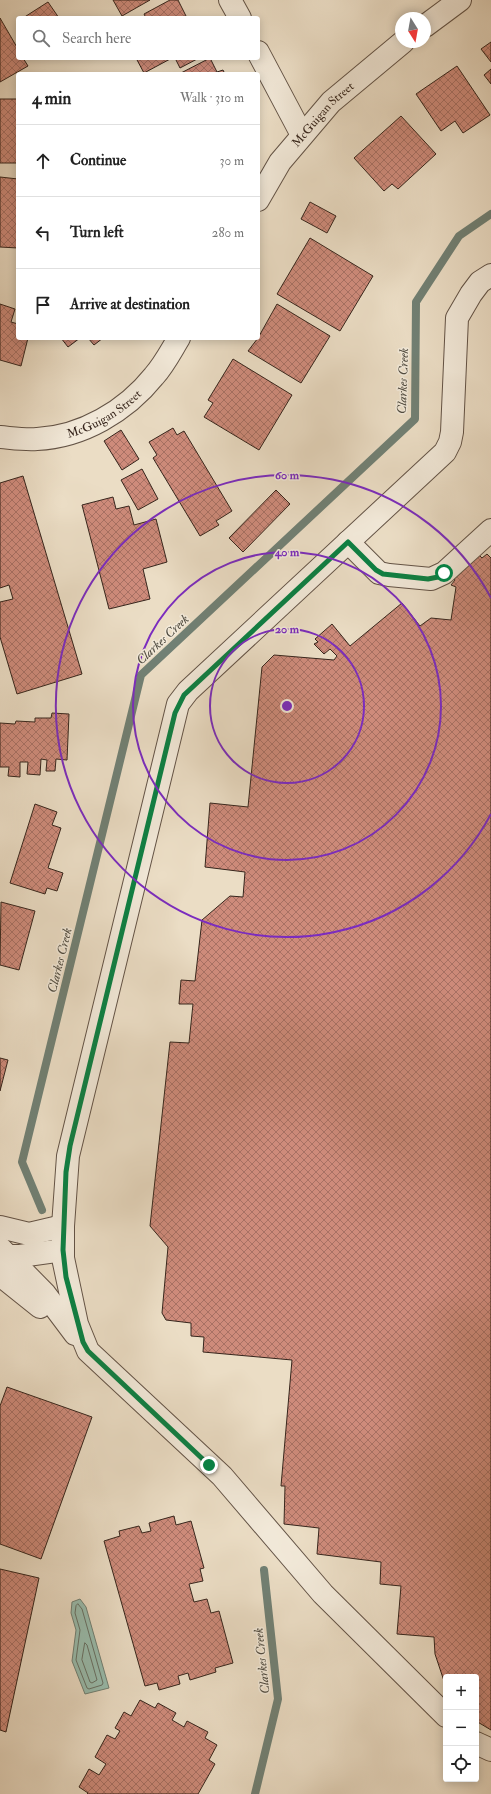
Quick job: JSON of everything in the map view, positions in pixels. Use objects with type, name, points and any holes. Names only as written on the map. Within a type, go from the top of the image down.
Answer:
[{"type":"street","points":[[230,0],[239,16]]},
{"type":"street","points":[[431,22],[460,0]]},
{"type":"street","name":"McGuigan Street","points":[[260,197],[280,162],[331,102],[396,48]]},
{"type":"street","points":[[260,56],[302,135]]},
{"type":"street","points":[[88,1351],[77,1324],[66,1277],[63,1250],[67,1168],[71,1139],[178,704],[188,691],[438,460],[448,447],[452,432],[457,318],[480,282],[491,275]]},
{"type":"street","name":"McGuigan Street","points":[[0,437],[36,439],[54,437],[84,429],[103,420],[129,403],[155,376],[178,340]]},
{"type":"street","points":[[348,542],[379,572],[388,575],[431,579],[444,573],[491,530]]},
{"type":"street","points":[[0,1226],[28,1234],[63,1226]]},
{"type":"street","points":[[63,1250],[2,1259],[23,1292],[222,1476],[323,1594],[443,1713]]},
{"type":"street","points":[[479,1744],[491,1750]]},
{"type":"water","points":[[80,1599],[86,1607],[109,1688],[85,1694],[72,1661],[76,1630],[71,1613],[72,1602]]},
{"type":"building","points":[[113,0],[150,0],[122,16]]},
{"type":"building","points":[[170,0],[178,0],[186,16],[145,16],[144,14]]},
{"type":"building","points":[[48,2],[58,16],[26,16]]},
{"type":"building","points":[[0,18],[16,46],[16,60],[24,60],[28,66],[0,82]]},
{"type":"building","points":[[491,42],[491,62],[481,49]]},
{"type":"building","points":[[137,60],[168,60],[146,72],[143,72]]},
{"type":"building","points":[[176,60],[195,60],[180,68]]},
{"type":"building","points":[[206,60],[211,60],[217,72],[183,72]]},
{"type":"building","points":[[457,66],[490,115],[463,133],[455,121],[441,131],[416,94]]},
{"type":"building","points":[[491,69],[491,84],[484,75]]},
{"type":"building","points":[[0,99],[16,99],[16,163],[0,163]]},
{"type":"building","points":[[401,116],[436,154],[398,189],[392,184],[384,191],[354,158]]},
{"type":"building","points":[[0,177],[16,179],[16,248],[0,247]]},
{"type":"building","points":[[310,202],[336,216],[327,233],[301,219]]},
{"type":"building","points":[[310,238],[373,276],[340,331],[277,294]]},
{"type":"building","points":[[0,304],[15,309],[11,322],[16,323],[16,340],[28,340],[21,366],[0,360]]},
{"type":"building","points":[[277,304],[330,336],[301,383],[248,351],[256,340],[260,340],[260,334]]},
{"type":"building","points":[[63,340],[77,340],[68,347]]},
{"type":"building","points":[[90,340],[100,340],[94,345]]},
{"type":"building","points":[[233,359],[292,395],[259,450],[204,417],[213,403],[208,400]]},
{"type":"building","points":[[173,428],[177,435],[184,431],[232,511],[216,521],[219,525],[200,536],[153,458],[157,455],[149,442]]},
{"type":"building","points":[[121,430],[139,459],[122,470],[104,441]]},
{"type":"building","points":[[142,469],[158,499],[138,510],[121,480]]},
{"type":"building","points":[[23,476],[82,674],[17,694],[0,637],[0,602],[13,599],[9,585],[0,588],[0,483]]},
{"type":"building","points":[[276,490],[290,504],[243,552],[229,538]]},
{"type":"building","points":[[113,497],[116,509],[129,506],[134,525],[156,519],[167,562],[143,569],[150,599],[109,609],[82,505]]},
{"type":"building","points":[[487,554],[491,558],[491,1730],[479,1723],[479,1674],[443,1674],[443,1678],[435,1654],[434,1637],[397,1634],[401,1586],[380,1584],[381,1562],[317,1554],[319,1528],[284,1524],[285,1486],[281,1486],[292,1360],[203,1352],[204,1337],[191,1336],[191,1323],[166,1320],[162,1313],[168,1247],[150,1226],[170,1042],[189,1043],[193,1004],[179,1004],[181,980],[195,981],[202,920],[230,896],[243,897],[245,872],[205,867],[210,803],[248,807],[262,667],[274,655],[334,660],[337,656],[330,649],[324,654],[314,644],[318,642],[315,639],[332,624],[350,646],[402,603],[420,626],[431,618],[451,620],[456,587],[451,585],[455,580],[452,576],[479,555],[482,558]]},
{"type":"building","points":[[52,713],[69,714],[67,760],[56,759],[55,771],[46,771],[47,760],[41,759],[40,775],[27,774],[28,762],[20,762],[20,777],[8,776],[9,767],[0,767],[0,723],[15,724],[16,721],[35,722],[35,718],[51,718]]},
{"type":"building","points":[[35,804],[57,812],[52,825],[61,828],[48,868],[63,873],[57,891],[47,888],[45,894],[10,883]]},
{"type":"building","points":[[1,902],[35,911],[19,970],[0,965]]},
{"type":"building","points":[[0,1058],[8,1060],[0,1091]]},
{"type":"building","points":[[7,1387],[92,1417],[41,1559],[0,1544],[0,1406]]},
{"type":"building","points":[[174,1516],[176,1525],[191,1521],[204,1568],[200,1569],[203,1581],[189,1584],[194,1602],[207,1599],[211,1613],[219,1611],[233,1663],[215,1668],[216,1672],[190,1680],[188,1673],[178,1676],[180,1684],[159,1690],[157,1683],[145,1686],[104,1541],[120,1536],[119,1531],[139,1526],[142,1533],[151,1531],[149,1523]]},
{"type":"building","points":[[0,1569],[39,1578],[6,1732],[0,1730]]},
{"type":"building","points":[[140,1700],[155,1708],[158,1703],[176,1713],[172,1720],[184,1727],[187,1721],[208,1732],[205,1738],[217,1745],[209,1760],[215,1764],[198,1794],[87,1794],[88,1793],[79,1787],[89,1769],[99,1775],[106,1764],[95,1757],[107,1735],[115,1739],[120,1731],[115,1728],[124,1712],[131,1716]]},
{"type":"waterway","name":"Clarkes Creek","points":[[42,1210],[22,1162],[141,675],[415,419],[416,302],[459,236],[491,214]]},
{"type":"waterway","name":"Clarkes Creek","points":[[255,1794],[278,1699],[264,1570]]},
{"type":"route","points":[[209,1465],[172,1428],[88,1351],[83,1342],[77,1324],[66,1277],[62,1236],[66,1172],[70,1146],[175,713],[180,700],[184,695],[348,542],[376,570],[383,574],[431,579],[444,573]]}]
